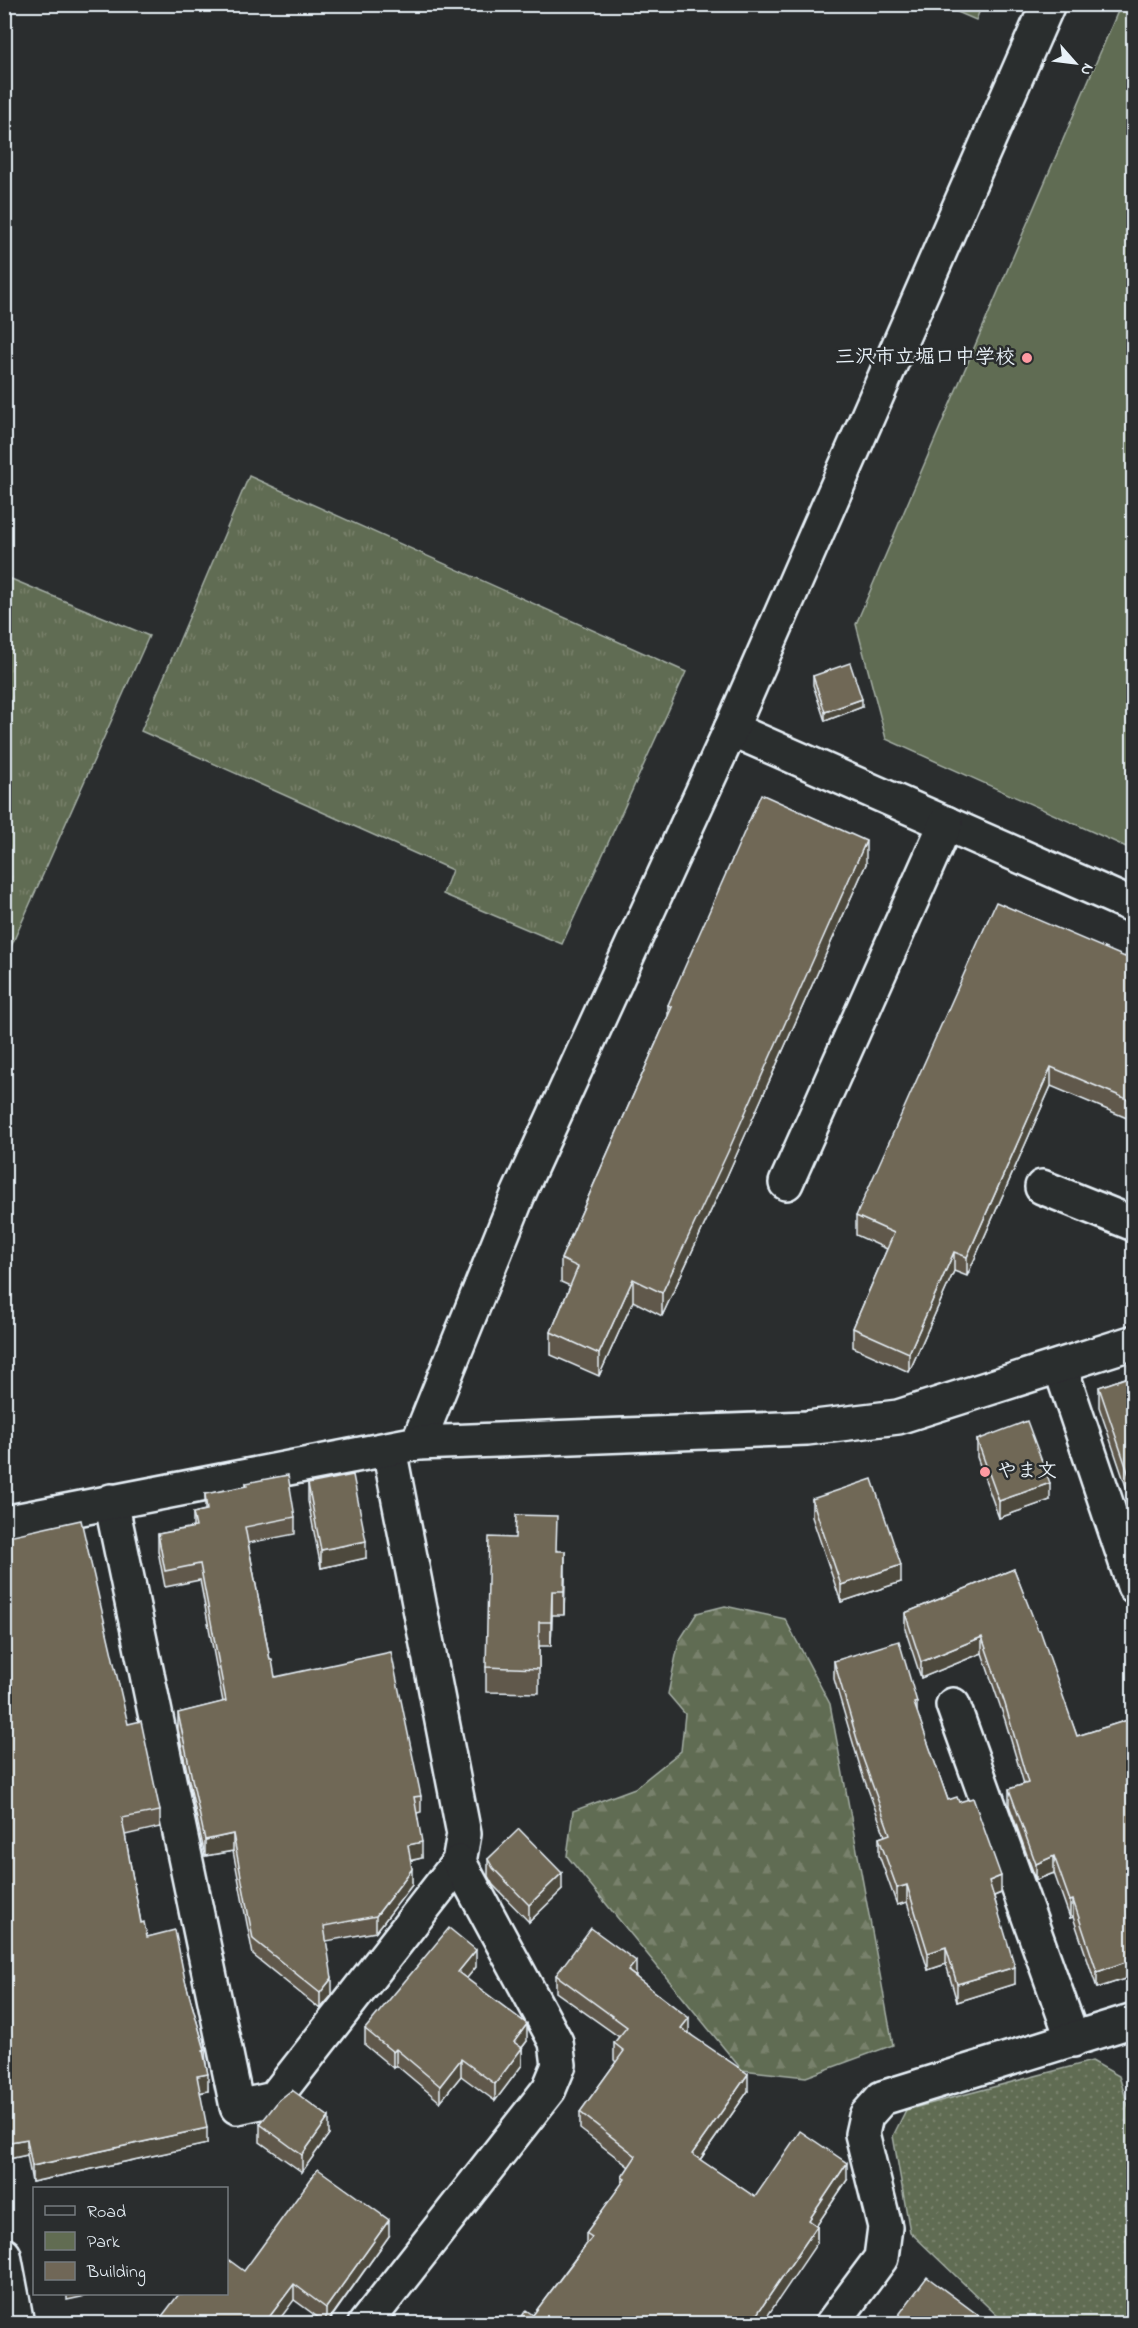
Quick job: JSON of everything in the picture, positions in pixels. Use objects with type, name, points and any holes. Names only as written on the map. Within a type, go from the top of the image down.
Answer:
[{"type":"street","points":[[111,1501],[237,2107],[274,2099],[459,1862],[464,1834],[404,1446],[731,729],[1048,4]]},
{"type":"street","points":[[731,729],[1134,906]]},
{"type":"street","points":[[786,1183],[946,823]]},
{"type":"street","points":[[1042,1187],[1134,1224]]},
{"type":"street","points":[[4,1523],[404,1446],[807,1428],[898,1417],[1134,1342]]},
{"type":"street","points":[[1060,1366],[1134,1586]]},
{"type":"street","points":[[953,1705],[1073,2040]]},
{"type":"street","points":[[365,2324],[549,2089],[559,2065],[556,2042],[459,1862]]},
{"type":"street","points":[[832,2324],[881,2258],[885,2227],[862,2134],[866,2116],[882,2098],[1133,2021]]},
{"type":"street","points":[[4,2255],[17,2324]]},
{"type":"green space","name":"三沢市立堀口中学校","points":[[1121,4],[1134,5],[1133,850],[886,739],[856,624]]},
{"type":"green space","points":[[941,5],[982,5],[976,20]]},
{"type":"green space","points":[[249,476],[686,672],[562,944],[443,894],[452,870],[141,731]]},
{"type":"green space","points":[[4,576],[149,636],[9,951],[4,949]]},
{"type":"green space","points":[[725,1606],[785,1619],[830,1704],[893,2045],[806,2077],[742,2070],[567,1856],[573,1811],[635,1788],[681,1751],[685,1714],[668,1694],[679,1641],[697,1613]]},
{"type":"green space","points":[[1092,2061],[1119,2076],[1133,2121],[1133,2323],[1005,2323],[910,2232],[893,2136],[906,2110]]},
{"type":"building","points":[[850,663],[862,699],[825,712],[813,676]]},
{"type":"building","points":[[761,794],[866,841],[727,1154],[662,1293],[633,1279],[599,1354],[551,1332],[578,1267],[561,1259],[672,1007],[668,1005]]},
{"type":"building","points":[[996,902],[1125,957],[1130,946],[1134,948],[1134,1102],[1051,1067],[967,1257],[954,1252],[909,1353],[853,1328],[894,1233],[856,1216]]},
{"type":"building","points":[[1134,1375],[1134,1490],[1099,1387]]},
{"type":"building","points":[[1027,1421],[1050,1483],[999,1501],[977,1440]]},
{"type":"building","points":[[288,1475],[295,1517],[245,1527],[275,1677],[391,1652],[421,1796],[414,1797],[422,1842],[408,1845],[412,1869],[376,1916],[324,1926],[332,1978],[320,1993],[253,1939],[233,1834],[205,1840],[178,1713],[226,1701],[200,1564],[165,1571],[158,1534],[196,1527],[193,1513],[207,1510],[205,1494]]},
{"type":"building","points":[[353,1475],[366,1541],[321,1550],[308,1484]]},
{"type":"building","points":[[872,1479],[901,1565],[841,1585],[812,1499]]},
{"type":"building","points":[[516,1515],[557,1516],[556,1551],[565,1551],[564,1591],[552,1591],[551,1622],[539,1622],[539,1669],[486,1667],[489,1537],[515,1538]]},
{"type":"building","points":[[81,1520],[128,1724],[141,1721],[160,1811],[122,1818],[141,1923],[144,1922],[147,1937],[175,1930],[185,1980],[205,2050],[203,2051],[208,2074],[197,2076],[207,2128],[32,2166],[27,2139],[4,2143],[4,2060],[8,2059],[4,2040],[4,1537]]},
{"type":"building","points":[[1014,1569],[1038,1630],[1040,1630],[1077,1736],[1134,1718],[1134,1959],[1097,1972],[1073,1900],[1070,1901],[1054,1856],[1036,1864],[1009,1789],[1028,1783],[1005,1704],[982,1637],[921,1662],[905,1613]]},
{"type":"building","points":[[899,1641],[917,1702],[914,1703],[948,1800],[957,1797],[959,1802],[973,1798],[1001,1876],[989,1881],[1015,1967],[957,1984],[946,1947],[928,1953],[907,1885],[897,1888],[879,1838],[890,1834],[862,1756],[834,1661]]},
{"type":"building","points":[[519,1829],[562,1873],[529,1905],[493,1868],[488,1859]]},
{"type":"building","points":[[449,1928],[476,1950],[458,1972],[527,2024],[514,2042],[522,2048],[495,2084],[461,2059],[440,2086],[396,2049],[393,2052],[365,2029]]},
{"type":"building","points":[[591,1928],[636,1961],[628,1971],[689,2018],[681,2028],[748,2074],[692,2154],[755,2197],[800,2131],[847,2163],[809,2220],[817,2226],[757,2314],[761,2317],[756,2324],[517,2324],[526,2310],[533,2315],[592,2237],[586,2233],[625,2179],[622,2177],[636,2156],[580,2112],[624,2051],[614,2043],[627,2027],[556,1975]]},
{"type":"building","points":[[292,2090],[329,2117],[302,2155],[260,2124],[279,2100]]},
{"type":"building","points":[[318,2169],[389,2220],[326,2308],[294,2284],[264,2324],[156,2324],[178,2295],[228,2295],[228,2259],[244,2271]]},
{"type":"building","points":[[927,2277],[982,2318],[979,2324],[892,2324]]},
{"type":"place","name":"三沢市立堀口中学校","points":[[1027,358]]},
{"type":"place","name":"やま文","points":[[985,1472]]}]
